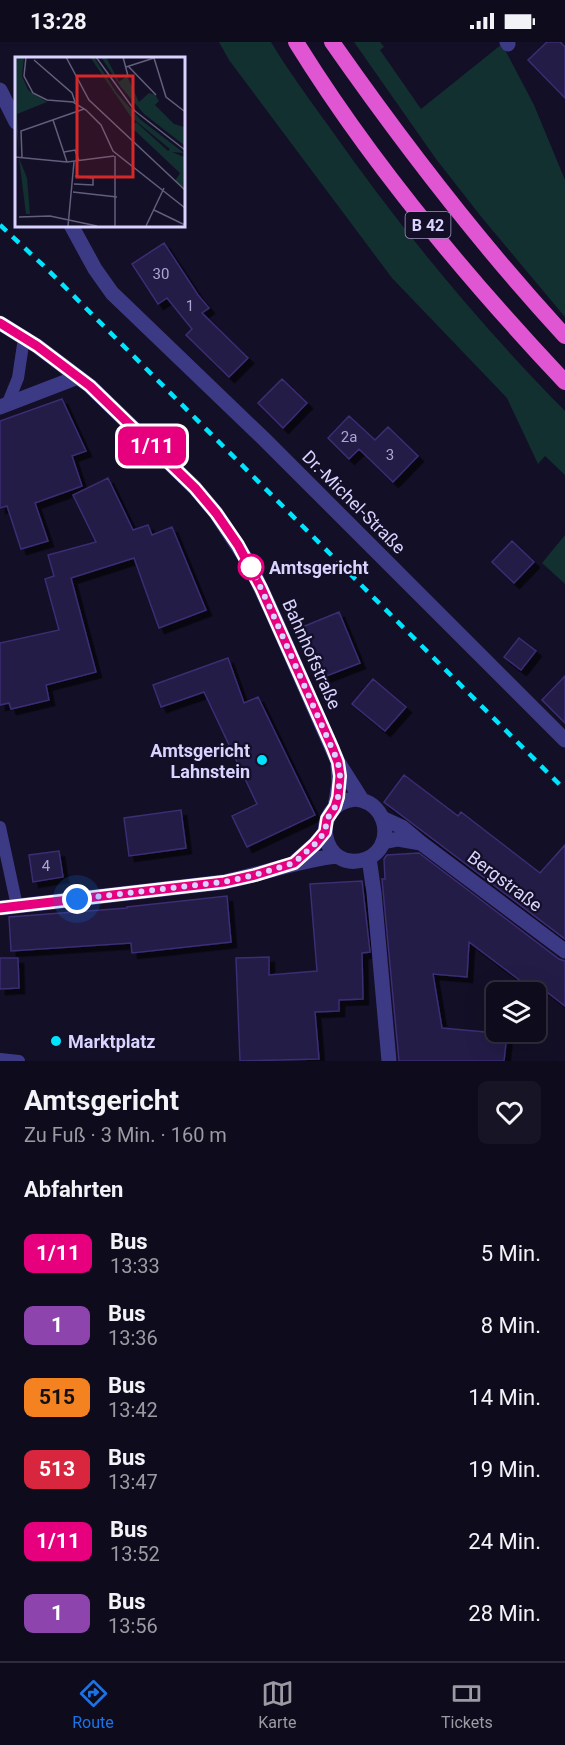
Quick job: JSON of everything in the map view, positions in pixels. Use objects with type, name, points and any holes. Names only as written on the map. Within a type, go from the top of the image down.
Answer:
[{"type":"highway","name":"B 42","points":[[296,42],[355,130],[414,208],[498,308],[565,382]]},
{"type":"highway","name":"B 42","points":[[332,42],[440,190],[565,336]]},
{"type":"street","points":[[0,90],[15,120]]},
{"type":"street","name":"Dr.-Michel-Straße","points":[[72,226],[94,269],[112,294],[265,440],[565,740]]},
{"type":"street","name":"Bahnhofstraße","points":[[0,323],[78,377],[121,414],[195,488],[216,513],[238,545],[261,588],[338,762],[362,800],[372,804],[382,818]]},
{"type":"street","points":[[4,406],[78,377]]},
{"type":"street","name":"Bahnhofstraße","points":[[325,832],[327,819],[335,807],[339,783],[338,762]]},
{"type":"street","points":[[335,807],[348,800],[362,800]]},
{"type":"street","points":[[0,908],[224,882],[294,863],[337,856],[352,861],[369,858],[379,850],[383,842],[385,831],[382,818]]},
{"type":"street","name":"Bergstraße","points":[[382,818],[402,827],[565,951]]},
{"type":"street","points":[[325,832],[328,846],[337,856]]},
{"type":"street","points":[[294,863],[325,832]]},
{"type":"street","points":[[383,842],[398,839],[421,843]]},
{"type":"street","points":[[369,858],[389,1061]]},
{"type":"lane","points":[[4,406],[18,378],[24,338]]},
{"type":"lane","points":[[0,827],[17,906]]},
{"type":"lane","points":[[0,1059],[19,1061]]},
{"type":"green space","points":[[219,42],[271,42],[357,166],[413,239],[502,344],[565,411],[565,475],[545,456],[538,464],[507,398],[392,278],[229,60]]},
{"type":"green space","points":[[354,42],[380,42],[384,47],[380,50],[421,109],[502,44],[534,105],[565,180],[565,317],[436,159]]},
{"type":"green space","points":[[565,535],[565,584],[542,563]]},
{"type":"building","points":[[547,42],[560,42],[565,47],[565,98],[528,60]]},
{"type":"building","points":[[164,243],[209,308],[202,313],[248,358],[229,377],[186,335],[192,329],[167,298],[158,304],[132,264]]},
{"type":"building","points":[[282,379],[307,403],[283,428],[258,403]]},
{"type":"building","points":[[62,399],[86,451],[72,456],[82,486],[35,503],[48,541],[21,549],[7,506],[0,508],[0,421]]},
{"type":"building","points":[[349,416],[375,440],[388,427],[418,456],[393,482],[359,449],[349,459],[328,438]]},
{"type":"building","points":[[108,478],[133,530],[148,525],[152,535],[172,527],[206,610],[159,628],[134,558],[71,578],[96,672],[46,685],[49,700],[11,709],[9,703],[0,705],[0,643],[59,630],[45,579],[54,576],[48,555],[96,542],[73,495]]},
{"type":"building","points":[[512,541],[534,562],[514,583],[492,562]]},
{"type":"building","points":[[339,612],[360,663],[321,678],[300,628]]},
{"type":"building","points":[[519,638],[536,651],[521,670],[504,657]]},
{"type":"building","name":"Amtsgericht Lahnstein","points":[[228,658],[244,703],[258,697],[315,815],[247,847],[232,816],[257,804],[204,692],[161,707],[153,685]]},
{"type":"building","points":[[565,676],[565,723],[542,700]]},
{"type":"building","points":[[373,679],[406,707],[385,731],[352,704]]},
{"type":"building","points":[[404,775],[458,816],[461,812],[540,873],[565,845],[565,939],[384,802]]},
{"type":"building","points":[[181,810],[186,848],[129,856],[124,818]]},
{"type":"building","points":[[59,851],[63,877],[33,882],[29,855]]},
{"type":"building","points":[[419,853],[559,959],[565,961],[565,1006],[546,991],[546,982],[522,982],[469,942],[467,977],[433,974],[442,1028],[486,1032],[486,1042],[506,1042],[504,1061],[399,1061],[382,879],[385,879],[384,859],[387,855]]},
{"type":"building","points":[[362,881],[370,952],[362,953],[363,999],[339,1000],[339,1011],[315,1012],[319,1059],[240,1061],[236,958],[269,957],[269,975],[317,971],[310,884]]},
{"type":"building","points":[[227,896],[231,942],[132,953],[131,943],[11,951],[9,917],[127,908]]},
{"type":"building","points":[[0,958],[18,958],[19,988],[0,989]]},
{"type":"railway","points":[[0,225],[45,267],[565,790]]},
{"type":"bus line","name":"1/11","points":[[0,323],[37,346],[90,386],[195,488],[216,513],[250,565],[261,588],[332,747],[340,776],[338,797],[327,819],[325,832],[305,855],[294,863],[224,882],[0,908]]},
{"type":"place","name":"Amtsgericht","points":[[251,567]]},
{"type":"place","name":"Amtsgericht Lahnstein","points":[[262,760]]},
{"type":"place","name":"Marktplatz","points":[[56,1041]]},
{"type":"route","points":[[77,899],[224,882],[255,875],[294,863],[305,855],[325,832],[327,819],[338,797],[340,776],[338,762],[250,565],[251,567]]}]
